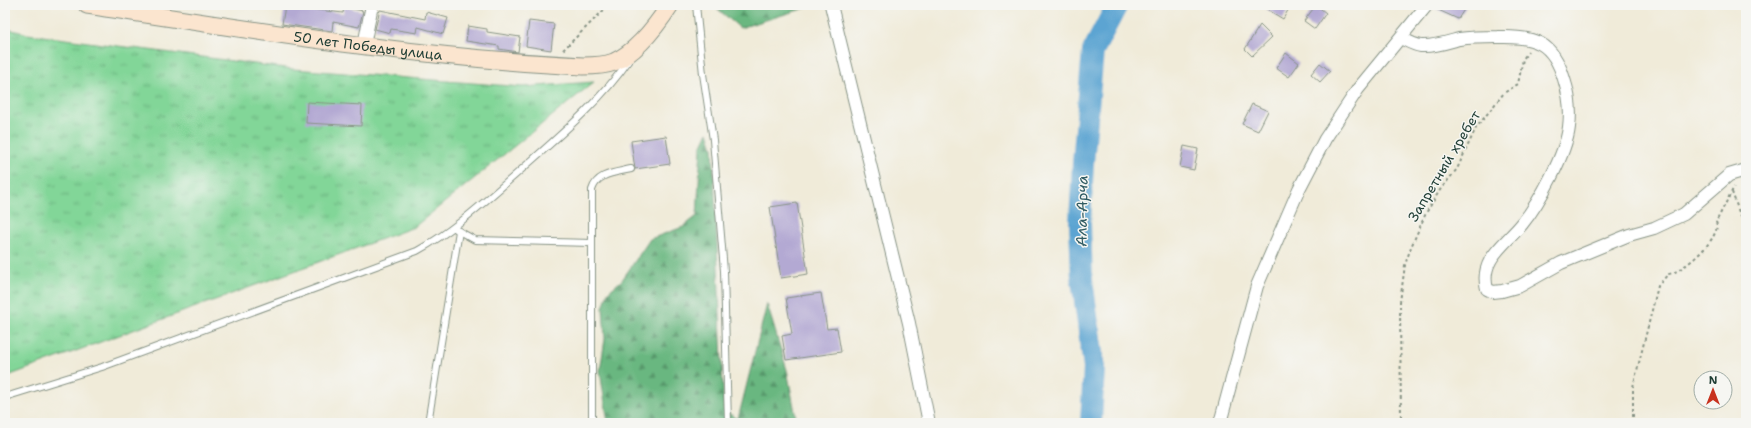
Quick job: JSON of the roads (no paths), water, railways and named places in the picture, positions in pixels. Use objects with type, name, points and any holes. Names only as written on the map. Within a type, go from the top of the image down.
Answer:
[{"type":"main road","name":"50 лет Победы улица","points":[[87,5],[221,26],[364,45],[556,65],[583,66],[614,62],[626,55],[642,40],[670,5]]},
{"type":"street","points":[[364,45],[372,5]]},
{"type":"street","points":[[831,5],[910,323],[929,423]]},
{"type":"street","points":[[1220,423],[1257,286],[1299,189],[1325,139],[1358,88],[1427,5]]},
{"type":"street","points":[[1401,38],[1422,46],[1463,39],[1513,36],[1534,39],[1547,49],[1560,66],[1566,85],[1570,126],[1567,140],[1540,197],[1522,223],[1496,252],[1486,266],[1484,278],[1487,289],[1493,292],[1520,286],[1561,263],[1629,235],[1654,228],[1678,217],[1696,204],[1729,175],[1744,170]]},
{"type":"lane","points":[[696,5],[703,74],[713,140],[724,271],[728,423]]},
{"type":"lane","points":[[5,398],[102,367],[417,251],[457,229],[548,146],[615,80],[642,40]]},
{"type":"lane","points":[[592,423],[592,190],[594,183],[601,176],[631,169]]},
{"type":"lane","points":[[457,229],[475,240],[592,243]]},
{"type":"lane","points":[[428,423],[457,229]]},
{"type":"waterway","name":"Ала-Арча","points":[[1091,423],[1094,367],[1082,280],[1080,223],[1083,163],[1093,51],[1117,5]]}]
